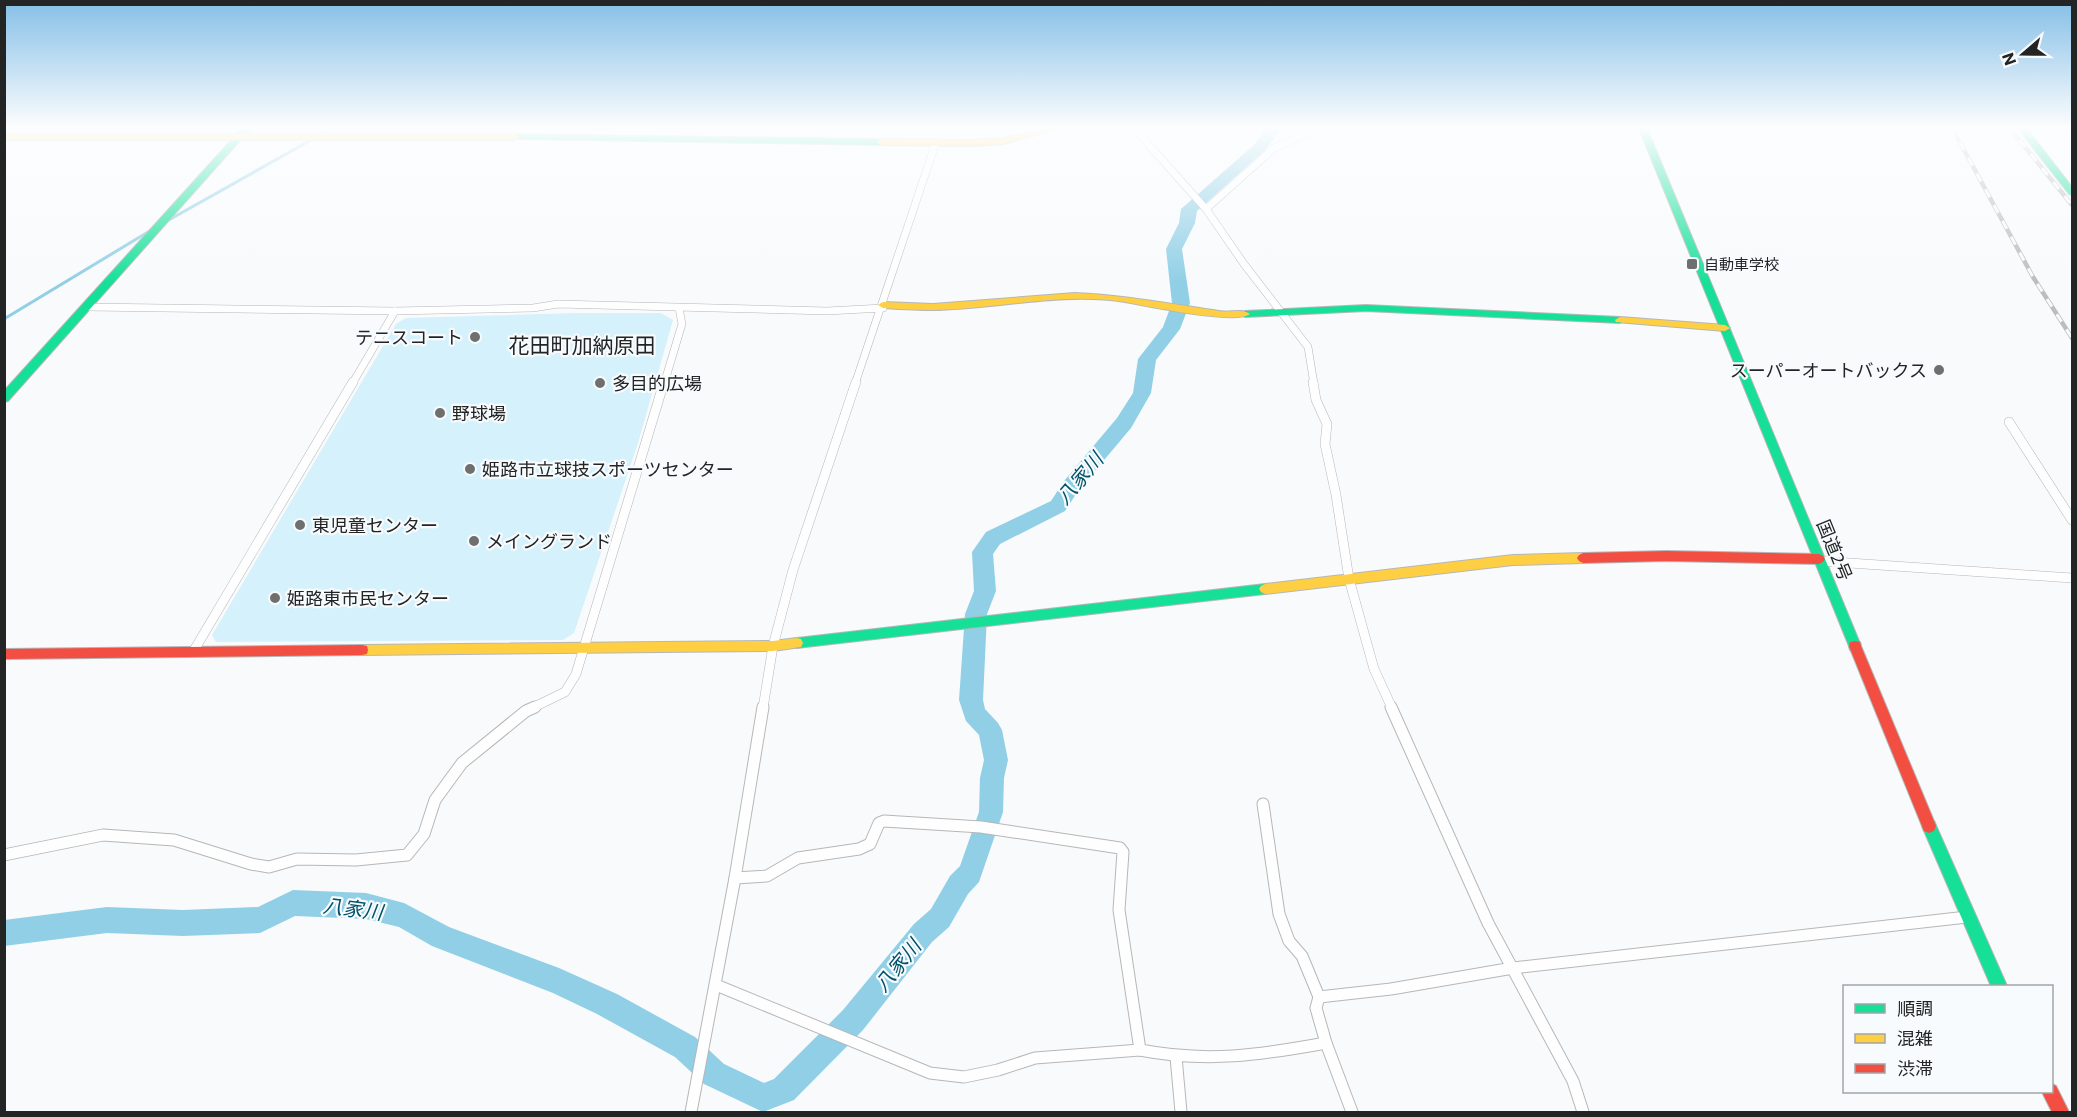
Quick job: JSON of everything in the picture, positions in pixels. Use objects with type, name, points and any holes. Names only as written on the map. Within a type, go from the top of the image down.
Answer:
[{"type":"main road","points":[[4,399],[202,178]]},
{"type":"main road","name":"国道2号","points":[[1663,178],[1967,917],[1998,985]]},
{"type":"main road","points":[[2062,178],[2073,192]]},
{"type":"main road","points":[[883,307],[933,307],[1075,296],[1116,298],[1223,315],[1366,308],[1648,321],[1725,328]]},
{"type":"main road","points":[[4,654],[773,646],[1513,560],[1666,556],[1820,560]]},
{"type":"main road","points":[[2051,1093],[2061,1113]]},
{"type":"street","points":[[691,1113],[735,878],[773,646],[793,570],[924,178]]},
{"type":"street","points":[[1178,178],[1206,209],[1244,264],[1283,311],[1308,347],[1316,400],[1327,424],[1325,444],[1336,495],[1349,579],[1374,669],[1488,923],[1574,1081],[1583,1113]]},
{"type":"street","points":[[1206,209],[1240,178]]},
{"type":"street","points":[[88,307],[395,311],[533,308],[558,304],[827,311],[883,307]]},
{"type":"street","points":[[4,855],[103,836],[174,840],[251,864],[269,867],[297,859],[356,860],[407,855],[424,834],[435,800],[462,763],[526,711],[565,692],[576,674],[682,324],[679,308]]},
{"type":"street","points":[[193,652],[395,311]]},
{"type":"street","points":[[2009,422],[2073,520]]},
{"type":"street","points":[[1820,560],[2073,578]]},
{"type":"street","points":[[1263,804],[1279,914],[1289,940],[1302,956],[1319,997],[1316,1008],[1326,1043],[1352,1113]]},
{"type":"street","points":[[735,878],[767,876],[798,858],[859,849],[870,844],[875,837],[879,823],[884,820],[987,828],[1120,848],[1123,852],[1119,910],[1140,1050]]},
{"type":"street","points":[[1319,997],[1391,989],[1514,968],[1967,917]]},
{"type":"street","points":[[716,985],[930,1073],[964,1077],[998,1070],[1035,1058],[1140,1050],[1176,1057],[1251,1056],[1326,1043]]},
{"type":"street","points":[[1176,1057],[1181,1113]]},
{"type":"shaded area","name":"姫路市立球技スポーツセンター","points":[[661,313],[673,320],[638,443],[574,633],[563,640],[216,642],[212,635],[396,324],[406,318]]},
{"type":"waterway","points":[[167,221],[243,178]]},
{"type":"waterway","name":"八家川","points":[[4,933],[107,920],[183,923],[260,920],[293,903],[366,906],[404,916],[441,937],[559,982],[607,1004],[685,1047],[714,1074],[763,1098],[784,1090],[853,1020],[923,933],[940,918],[959,885],[970,873],[991,812],[992,778],[996,760],[990,730],[974,714],[971,700],[976,614],[985,591],[982,552],[993,538],[1058,506],[1071,486],[1124,423],[1142,393],[1147,359],[1171,329],[1181,303],[1174,249],[1187,223],[1189,209],[1226,178]]},
{"type":"waterway","points":[[4,319],[153,229]]},
{"type":"railway","points":[[1979,178],[2033,277],[2072,338]]},
{"type":"railway","points":[[2050,178],[2072,205]]},
{"type":"traffic: fast","points":[[4,398],[202,178]]},
{"type":"traffic: fast","points":[[1663,178],[1855,646]]},
{"type":"traffic: fast","points":[[2061,178],[2072,192]]},
{"type":"traffic: fast","points":[[1245,314],[1366,308],[1620,320]]},
{"type":"traffic: fast","points":[[797,643],[1265,589]]},
{"type":"traffic: fast","points":[[1929,826],[1999,985]]},
{"type":"traffic: slow","points":[[883,305],[933,307],[1075,296],[1116,298],[1223,315],[1245,314]]},
{"type":"traffic: slow","points":[[1620,320],[1725,328]]},
{"type":"traffic: slow","points":[[1265,589],[1513,560],[1583,558]]},
{"type":"traffic: slow","points":[[362,650],[773,646],[797,643]]},
{"type":"traffic: jam","points":[[1583,558],[1666,556],[1819,559]]},
{"type":"traffic: jam","points":[[1855,646],[1929,826]]},
{"type":"traffic: jam","points":[[4,654],[362,650]]},
{"type":"traffic: jam","points":[[2051,1093],[2061,1112]]},
{"type":"place","name":"自動車学校","points":[[1692,264]]},
{"type":"place","name":"テニスコート","points":[[475,337]]},
{"type":"place","name":"スーパーオートバックス","points":[[1939,370]]},
{"type":"place","name":"多目的広場","points":[[600,383]]},
{"type":"place","name":"野球場","points":[[440,413]]},
{"type":"place","name":"姫路市立球技スポーツセンター","points":[[470,469]]},
{"type":"place","name":"東児童センター","points":[[300,525]]},
{"type":"place","name":"メイングランド","points":[[474,541]]},
{"type":"place","name":"姫路東市民センター","points":[[275,598]]},
{"type":"district","name":"花田町加納原田","points":[[582,344]]}]
